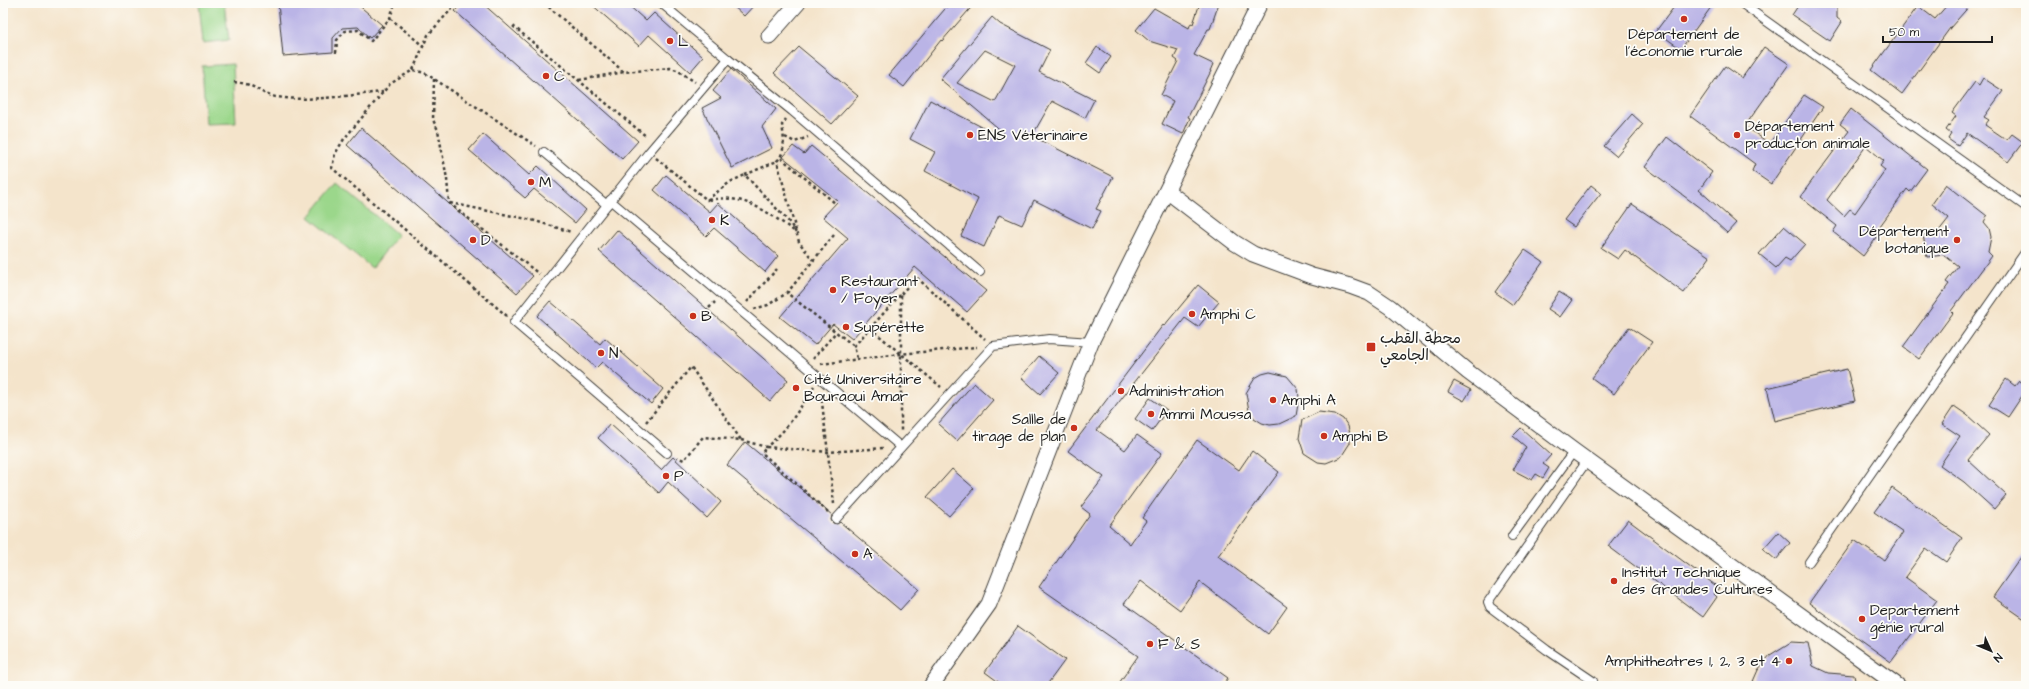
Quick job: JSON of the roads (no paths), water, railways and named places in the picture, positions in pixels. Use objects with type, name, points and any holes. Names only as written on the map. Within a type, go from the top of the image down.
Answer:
[{"type":"street","points":[[769,36],[798,3]]},
{"type":"street","points":[[931,686],[989,604],[1091,342],[1133,255],[1167,191],[1260,3]]},
{"type":"street","points":[[1167,191],[1235,243],[1253,254],[1292,270],[1350,286],[1369,293],[1390,307],[1468,372],[1587,461],[1898,686]]},
{"type":"lane","points":[[661,3],[792,111],[980,272]]},
{"type":"lane","points":[[1741,3],[2026,206]]},
{"type":"lane","points":[[667,452],[514,322],[649,152],[728,59]]},
{"type":"lane","points":[[544,152],[740,310],[901,447]]},
{"type":"lane","points":[[1809,562],[2026,251]]},
{"type":"lane","points":[[836,519],[993,346],[1049,339],[1091,342]]},
{"type":"lane","points":[[1512,536],[1574,451]]},
{"type":"lane","points":[[1587,461],[1488,602],[1490,606],[1547,650],[1593,681]]},
{"type":"place","name":"Département de l'économie rurale","points":[[1684,19]]},
{"type":"place","name":"L","points":[[670,41]]},
{"type":"place","name":"C","points":[[546,76]]},
{"type":"place","name":"ENS Véterinaire","points":[[970,135]]},
{"type":"place","name":"Département producton animale","points":[[1737,135]]},
{"type":"place","name":"M","points":[[531,182]]},
{"type":"place","name":"K","points":[[712,220]]},
{"type":"place","name":"D","points":[[473,240]]},
{"type":"place","name":"Département botanique","points":[[1957,240]]},
{"type":"place","name":"Restaurant / Foyer","points":[[833,290]]},
{"type":"place","name":"Amphi C","points":[[1192,314]]},
{"type":"place","name":"B","points":[[693,316]]},
{"type":"place","name":"Supérette","points":[[846,327]]},
{"type":"place","name":"محطة القطب الجامعي","points":[[1371,347]]},
{"type":"place","name":"N","points":[[601,353]]},
{"type":"place","name":"Cité Universitaire Bouraoui Amar","points":[[796,388]]},
{"type":"place","name":"Administration","points":[[1121,391]]},
{"type":"place","name":"Amphi A","points":[[1273,400]]},
{"type":"place","name":"Ammi Moussa","points":[[1151,414]]},
{"type":"place","name":"Sallle de tirage de plan","points":[[1074,428]]},
{"type":"place","name":"Amphi B","points":[[1324,436]]},
{"type":"place","name":"P","points":[[666,476]]},
{"type":"place","name":"A","points":[[855,554]]},
{"type":"place","name":"Institut Technique des Grandes Cultures","points":[[1614,581]]},
{"type":"place","name":"Departement génie rural","points":[[1862,619]]},
{"type":"place","name":"F & S","points":[[1150,644]]},
{"type":"place","name":"Amphitheatres 1, 2, 3 et 4","points":[[1789,661]]}]
